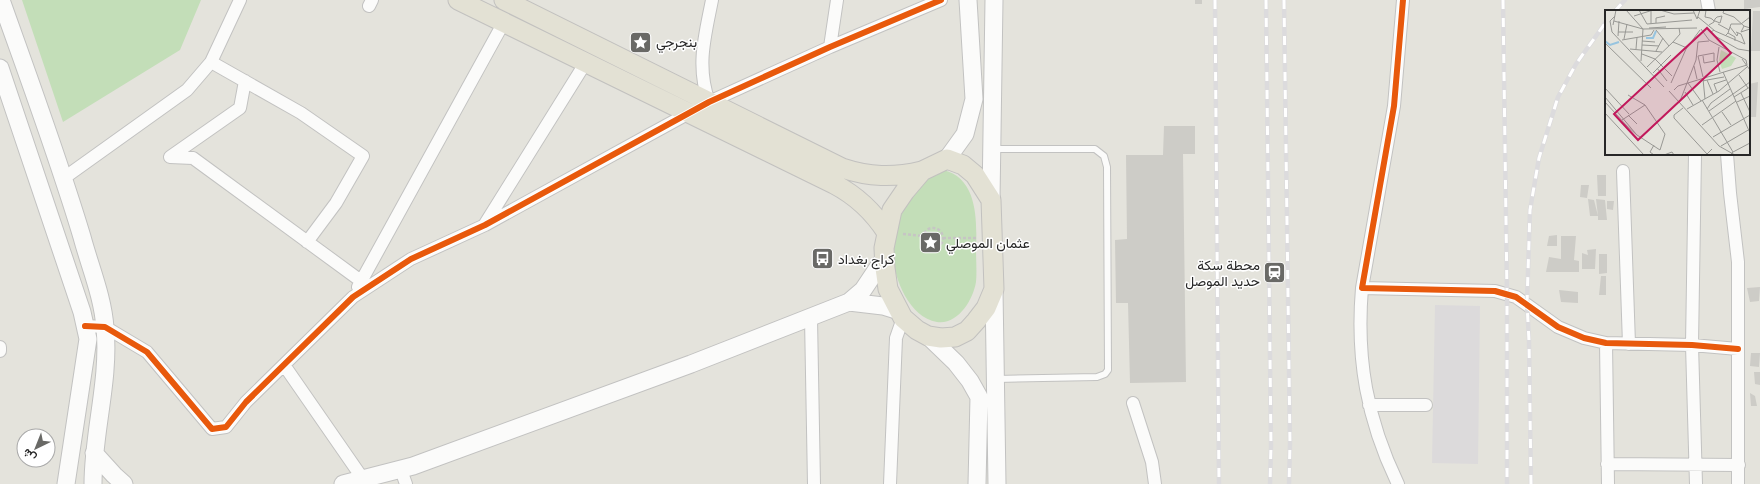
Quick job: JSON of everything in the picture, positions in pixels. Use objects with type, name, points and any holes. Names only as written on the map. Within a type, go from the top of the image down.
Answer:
[{"type":"main road","points":[[1,0],[64,178],[101,302],[105,327],[106,356],[94,453],[93,484]]},
{"type":"main road","points":[[458,0],[847,191],[870,209],[887,233]]},
{"type":"main road","points":[[504,0],[527,5],[709,102],[842,168],[857,173],[890,177],[922,171],[947,159],[965,134],[974,99],[968,0]]},
{"type":"main road","points":[[994,0],[991,200],[997,484]]},
{"type":"main road","points":[[0,68],[82,312],[88,339],[66,484]]},
{"type":"main road","points":[[947,159],[963,166],[975,175],[991,200]]},
{"type":"main road","points":[[922,171],[892,210],[884,248],[888,289],[901,314],[917,330],[928,336],[956,363],[970,381],[979,397],[977,484]]},
{"type":"main road","points":[[342,484],[363,479],[403,477],[443,455],[811,318],[849,302],[863,290],[884,257]]},
{"type":"main road","points":[[928,336],[941,338],[955,337],[967,331],[976,322],[986,308],[994,289]]},
{"type":"main road","points":[[849,302],[883,306],[901,314]]},
{"type":"main road","points":[[94,453],[124,484]]},
{"type":"street","points":[[64,178],[187,90],[211,62],[240,0]]},
{"type":"street","points":[[709,102],[702,79],[702,64],[712,0]]},
{"type":"street","points":[[830,47],[837,0]]},
{"type":"street","points":[[85,326],[105,327],[147,352],[212,429],[226,427],[246,402],[353,297],[411,259],[485,225],[688,112],[830,47],[941,0]]},
{"type":"street","points":[[1398,484],[1386,460],[1375,430],[1369,405],[1361,358],[1360,309],[1362,288],[1394,106],[1403,0]]},
{"type":"street","points":[[1707,0],[1709,10]]},
{"type":"street","points":[[353,297],[504,22]]},
{"type":"street","points":[[211,62],[301,113],[363,156],[336,203],[307,242]]},
{"type":"street","points":[[485,225],[586,62]]},
{"type":"street","points":[[245,81],[240,108],[170,157],[193,158],[361,281]]},
{"type":"street","points":[[1695,155],[1692,345],[1697,465],[1696,484]]},
{"type":"street","points":[[1727,155],[1738,262],[1738,484]]},
{"type":"street","points":[[1623,171],[1629,344]]},
{"type":"street","points":[[1362,288],[1495,291],[1516,297],[1558,327],[1570,333],[1606,343],[1692,345],[1738,349]]},
{"type":"street","points":[[890,484],[896,338],[901,314]]},
{"type":"street","points":[[811,318],[814,484]]},
{"type":"street","points":[[1606,343],[1608,484]]},
{"type":"street","points":[[284,365],[363,479]]},
{"type":"street","points":[[1133,402],[1152,462],[1155,484]]},
{"type":"street","points":[[1369,405],[1426,405]]},
{"type":"street","points":[[1607,464],[1738,466]]},
{"type":"lane","points":[[992,149],[1095,150],[1104,156],[1107,161],[1108,199],[1108,370],[1105,374],[1097,377],[995,379]]},
{"type":"path","points":[[932,227],[938,229],[943,234],[943,238],[941,244],[935,248],[928,247],[922,240],[923,233],[932,227]]},
{"type":"path","points":[[943,238],[992,238]]},
{"type":"shaded area","points":[[1435,305],[1480,306],[1478,464],[1432,463]]},
{"type":"green space","points":[[22,0],[201,0],[180,50],[63,122]]},
{"type":"green space","points":[[943,170],[955,175],[963,182],[969,191],[973,202],[976,226],[976,282],[972,296],[963,310],[952,320],[937,322],[918,312],[910,304],[904,294],[895,271],[893,250],[896,225],[900,211],[924,180]]},
{"type":"building","points":[[1195,0],[1202,0],[1202,4],[1195,4]]},
{"type":"building","points":[[1744,0],[1760,0],[1760,7],[1744,9]]},
{"type":"building","points":[[1753,11],[1760,11],[1760,51],[1751,51]]},
{"type":"building","points":[[1758,82],[1756,117],[1750,117],[1750,84]]},
{"type":"building","points":[[1164,126],[1195,126],[1195,154],[1183,154],[1186,382],[1130,383],[1128,303],[1116,303],[1115,240],[1127,239],[1126,155],[1163,155]]},
{"type":"building","points":[[1597,175],[1606,175],[1606,196],[1598,196]]},
{"type":"building","points":[[1581,185],[1589,185],[1587,198],[1580,197]]},
{"type":"building","points":[[1588,199],[1594,200],[1598,216],[1590,216]]},
{"type":"building","points":[[1596,199],[1605,200],[1607,220],[1598,220]]},
{"type":"building","points":[[1607,201],[1614,201],[1613,210],[1607,209]]},
{"type":"building","points":[[1557,235],[1557,246],[1547,246],[1549,236]]},
{"type":"building","points":[[1561,236],[1576,236],[1574,260],[1579,261],[1579,272],[1546,272],[1549,257],[1561,259]]},
{"type":"building","points":[[1596,249],[1595,269],[1582,269],[1582,253],[1588,255],[1587,250]]},
{"type":"building","points":[[1599,254],[1607,254],[1607,273],[1599,274]]},
{"type":"building","points":[[1601,276],[1606,276],[1606,295],[1599,295]]},
{"type":"building","points":[[1760,287],[1759,301],[1750,302],[1747,288]]},
{"type":"building","points":[[1559,290],[1578,292],[1578,303],[1561,302]]},
{"type":"building","points":[[1751,353],[1760,353],[1759,367],[1750,366]]},
{"type":"building","points":[[1754,372],[1760,372],[1760,385],[1755,384]]},
{"type":"building","points":[[1750,393],[1755,396],[1757,406],[1751,406]]},
{"type":"railway","points":[[1215,0],[1219,484]]},
{"type":"railway","points":[[1266,0],[1271,446],[1270,484]]},
{"type":"railway","points":[[1284,0],[1290,444],[1289,484]]},
{"type":"railway","points":[[1503,0],[1507,294],[1507,484]]},
{"type":"railway","points":[[1616,10],[1625,0]]},
{"type":"railway","points":[[1531,484],[1527,303],[1530,210],[1539,158],[1558,97],[1576,64],[1605,23]]},
{"type":"cycle path","points":[[85,326],[105,327],[147,352],[212,429],[226,427],[246,402],[353,297],[411,259],[485,225],[709,102],[830,47],[941,0]]},
{"type":"cycle path","points":[[1403,0],[1394,106],[1362,288],[1495,291],[1516,297],[1558,327],[1584,338],[1606,343],[1692,345],[1738,349]]},
{"type":"place","name":"بنجرجي","points":[[640,42]]},
{"type":"place","name":"عثمان الموصلي","points":[[930,243]]},
{"type":"place","name":"كراج بغداد","points":[[823,259]]},
{"type":"place","name":"محطة سكة حديد الموصل","points":[[1275,273]]}]
